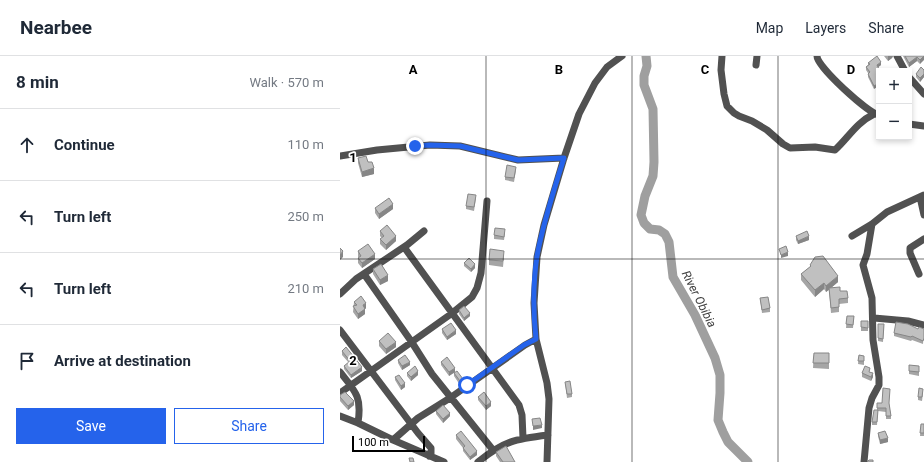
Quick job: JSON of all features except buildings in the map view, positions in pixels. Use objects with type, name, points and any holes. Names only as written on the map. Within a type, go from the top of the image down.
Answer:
[{"type":"street","points":[[722,56],[721,70],[727,106],[739,116],[752,121],[767,130],[790,148],[815,147],[835,150],[855,127],[866,118],[876,115]]},
{"type":"street","points":[[756,65],[757,56]]},
{"type":"street","points":[[817,56],[817,60],[828,73],[866,109],[876,114]]},
{"type":"street","points":[[897,56],[903,68]]},
{"type":"street","points":[[547,462],[549,399],[547,383],[536,339],[534,303],[537,257],[544,225],[579,114],[595,83],[606,67],[617,57]]},
{"type":"street","points":[[912,80],[924,94]]},
{"type":"street","points":[[912,124],[924,126]]},
{"type":"street","points":[[340,156],[377,150],[430,145],[460,146],[518,160],[564,158]]},
{"type":"street","points":[[852,236],[872,224],[887,212],[922,196],[924,215]]},
{"type":"street","points":[[340,394],[411,341],[452,314],[472,297],[478,288],[484,252],[487,201]]},
{"type":"street","points":[[864,462],[870,408],[872,398],[879,385],[873,340],[874,318],[872,298],[863,265],[867,254],[872,224]]},
{"type":"street","points":[[341,291],[404,247],[424,231]]},
{"type":"street","points":[[919,274],[910,253],[910,248],[924,239]]},
{"type":"street","points":[[404,247],[522,410],[523,438]]},
{"type":"street","points":[[364,274],[432,374],[493,450]]},
{"type":"street","points":[[874,318],[908,321],[924,326]]},
{"type":"street","points":[[340,330],[431,448],[432,451],[430,456]]},
{"type":"street","points":[[393,440],[412,425],[418,418],[450,398],[524,345],[536,339]]},
{"type":"street","points":[[340,372],[351,386],[359,400],[358,423]]},
{"type":"street","points":[[340,416],[444,462]]},
{"type":"street","points":[[478,462],[493,450],[506,443],[523,438],[548,435]]},
{"type":"waterway","name":"River Obibia","points":[[646,56],[647,66],[644,76],[644,85],[653,109],[654,162],[653,176],[645,196],[641,215],[644,223],[650,229],[659,230],[665,234],[669,242],[673,277],[695,315],[715,358],[720,375],[718,420],[728,442],[748,462]]},
{"type":"route","points":[[415,146],[460,146],[518,160],[564,158],[544,225],[537,257],[534,303],[536,339],[524,345],[467,385]]}]
